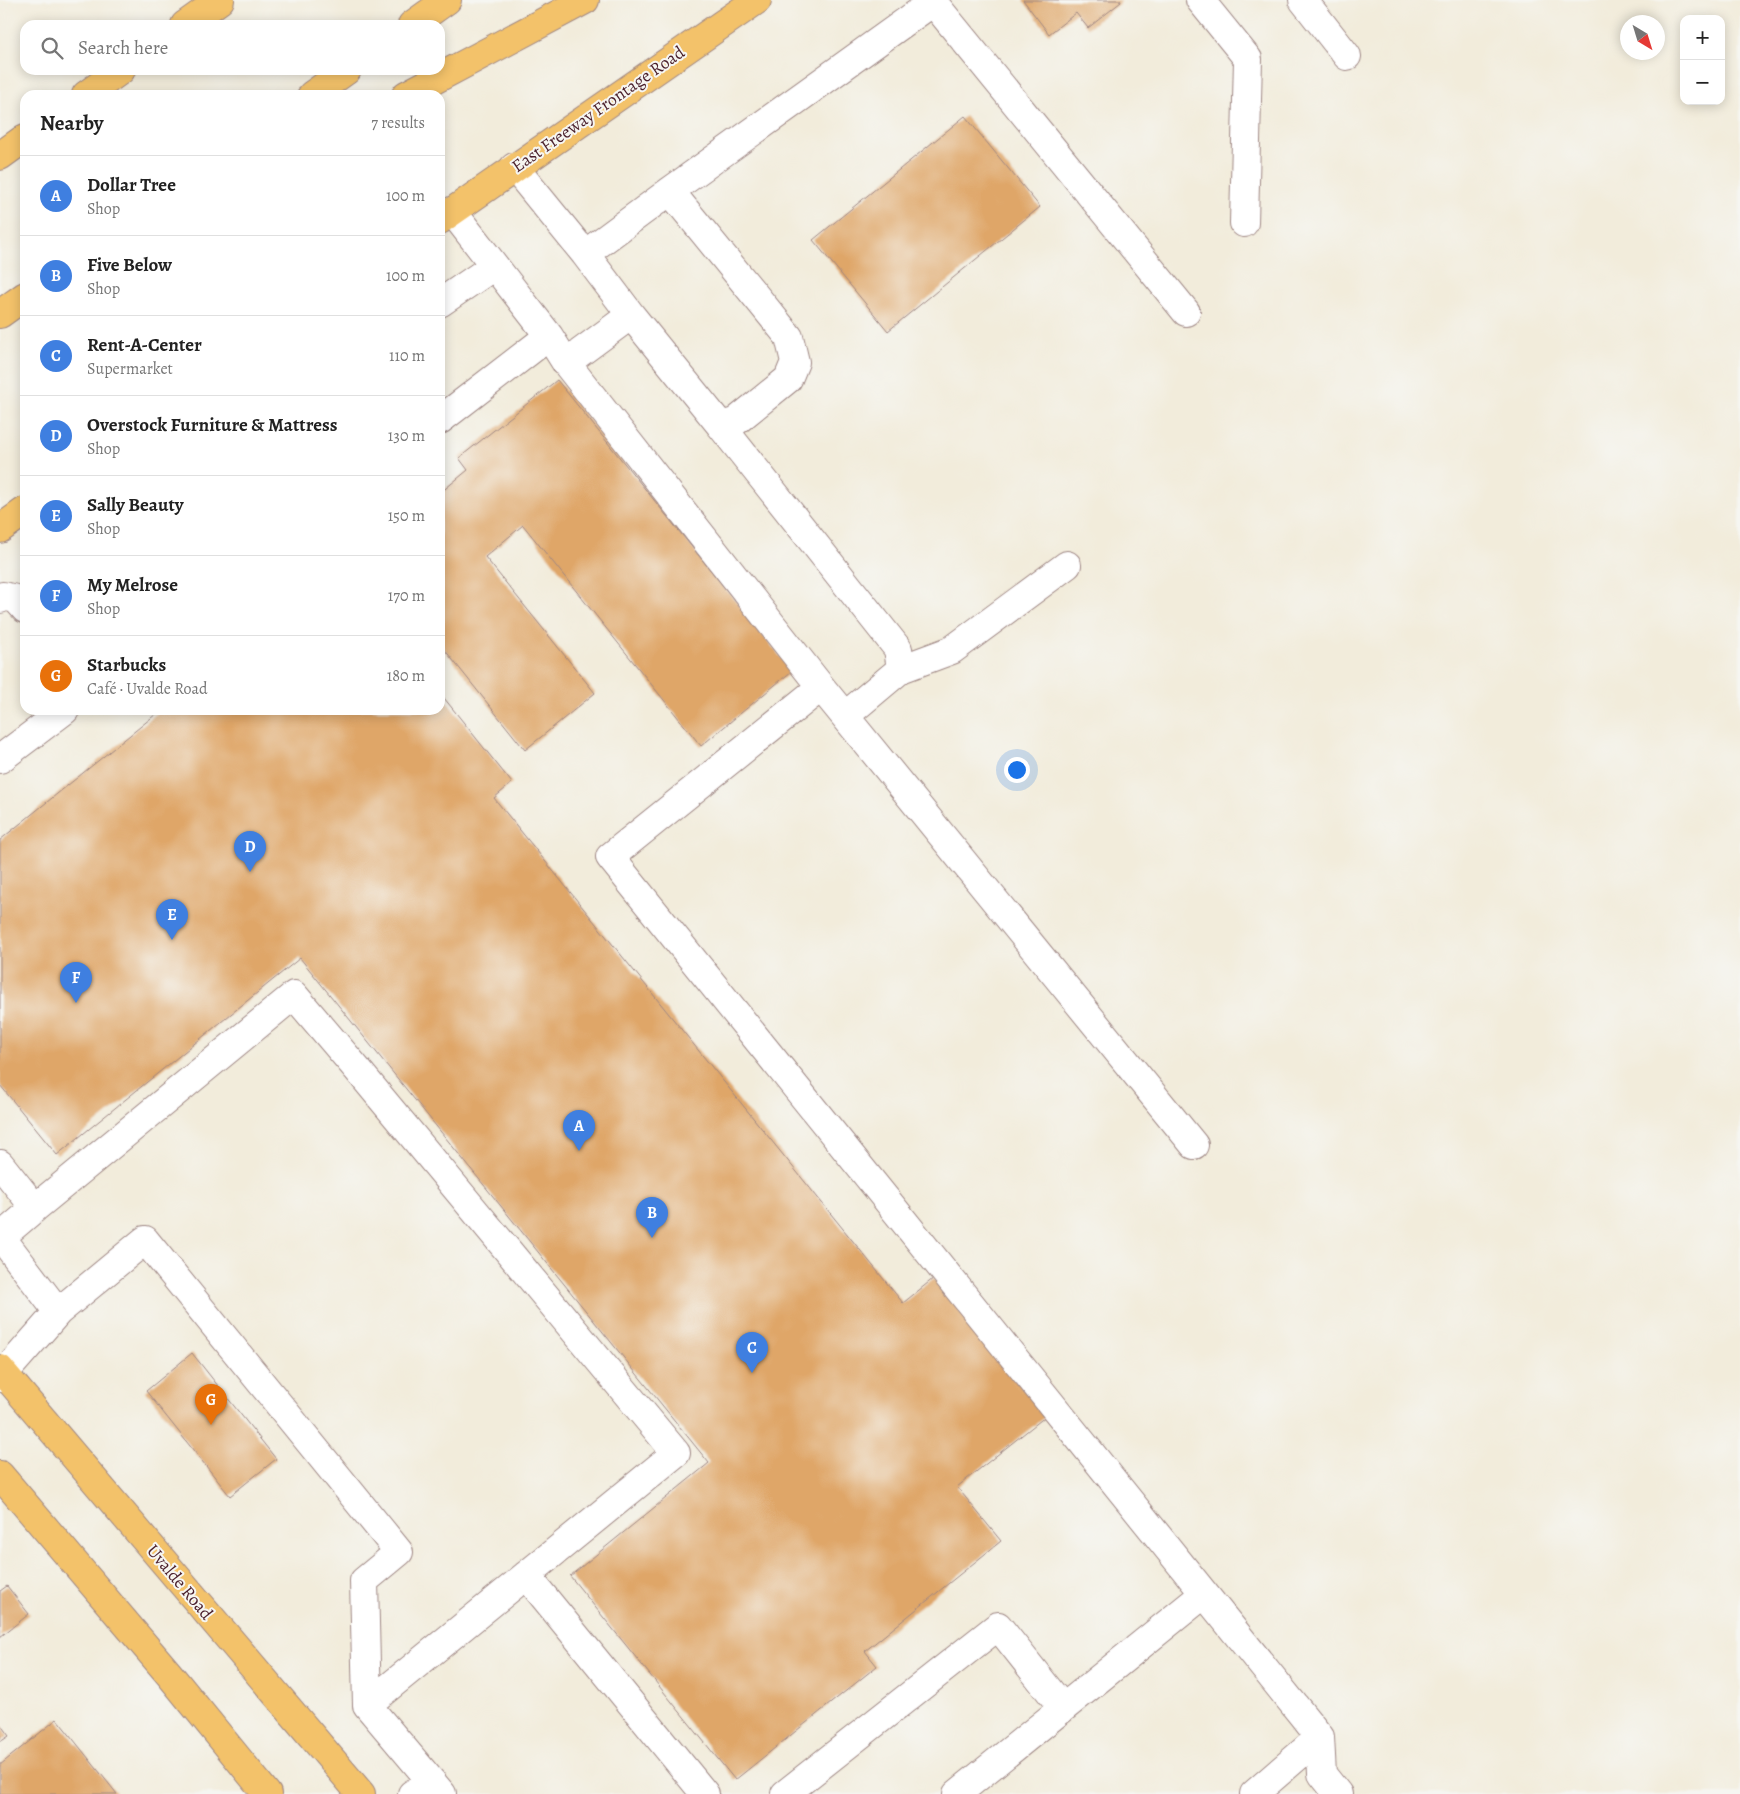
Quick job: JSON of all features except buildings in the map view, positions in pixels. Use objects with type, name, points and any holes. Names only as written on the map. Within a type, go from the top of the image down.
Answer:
[{"type":"main road","points":[[192,20],[220,0]]},
{"type":"main road","points":[[419,20],[447,0]]},
{"type":"main road","points":[[445,74],[585,0]]},
{"type":"main road","name":"East Freeway Frontage Road","points":[[446,216],[757,0]]},
{"type":"main road","points":[[93,90],[114,75]]},
{"type":"main road","points":[[319,90],[340,75]]},
{"type":"main road","points":[[415,90],[444,75]]},
{"type":"main road","points":[[0,156],[20,142]]},
{"type":"main road","points":[[0,529],[20,515]]},
{"type":"main road","name":"Uvalde Road","points":[[1,1374],[361,1794]]},
{"type":"main road","points":[[0,1475],[169,1674],[267,1794]]},
{"type":"street","points":[[1200,0],[1248,59],[1244,223]]},
{"type":"street","points":[[1303,0],[1347,56]]},
{"type":"street","points":[[584,254],[932,1],[1186,312]]},
{"type":"street","points":[[514,167],[898,649],[901,669]]},
{"type":"street","points":[[670,191],[789,337],[794,362],[788,379],[735,422],[721,426]]},
{"type":"street","points":[[446,216],[494,266],[549,336],[566,363],[845,716],[1194,1145]]},
{"type":"street","points":[[445,300],[494,266]]},
{"type":"street","points":[[566,363],[631,315]]},
{"type":"street","points":[[445,416],[549,336]]},
{"type":"street","points":[[845,716],[901,669],[952,650],[1067,565]]},
{"type":"street","points":[[822,687],[610,857],[1320,1737],[1330,1784]]},
{"type":"street","points":[[0,759],[58,715]]},
{"type":"street","points":[[58,1312],[1,1237],[294,995],[364,1076],[676,1453],[367,1705]]},
{"type":"street","points":[[0,1164],[35,1208]]},
{"type":"street","points":[[1,1374],[58,1312],[145,1240],[398,1552],[364,1580],[367,1705],[429,1790]]},
{"type":"street","points":[[526,1575],[705,1794]]},
{"type":"street","points":[[957,1794],[1204,1594]]},
{"type":"street","points":[[784,1794],[998,1626],[1063,1708]]},
{"type":"street","points":[[1254,1794],[1320,1737]]},
{"type":"place","name":"Overstock Furniture & Mattress","points":[[250,872]]},
{"type":"place","name":"Sally Beauty","points":[[172,940]]},
{"type":"place","name":"My Melrose","points":[[76,1003]]},
{"type":"place","name":"Dollar Tree","points":[[579,1151]]},
{"type":"place","name":"Five Below","points":[[652,1238]]},
{"type":"place","name":"Rent-A-Center","points":[[752,1373]]},
{"type":"place","name":"Starbucks","points":[[211,1425]]}]
